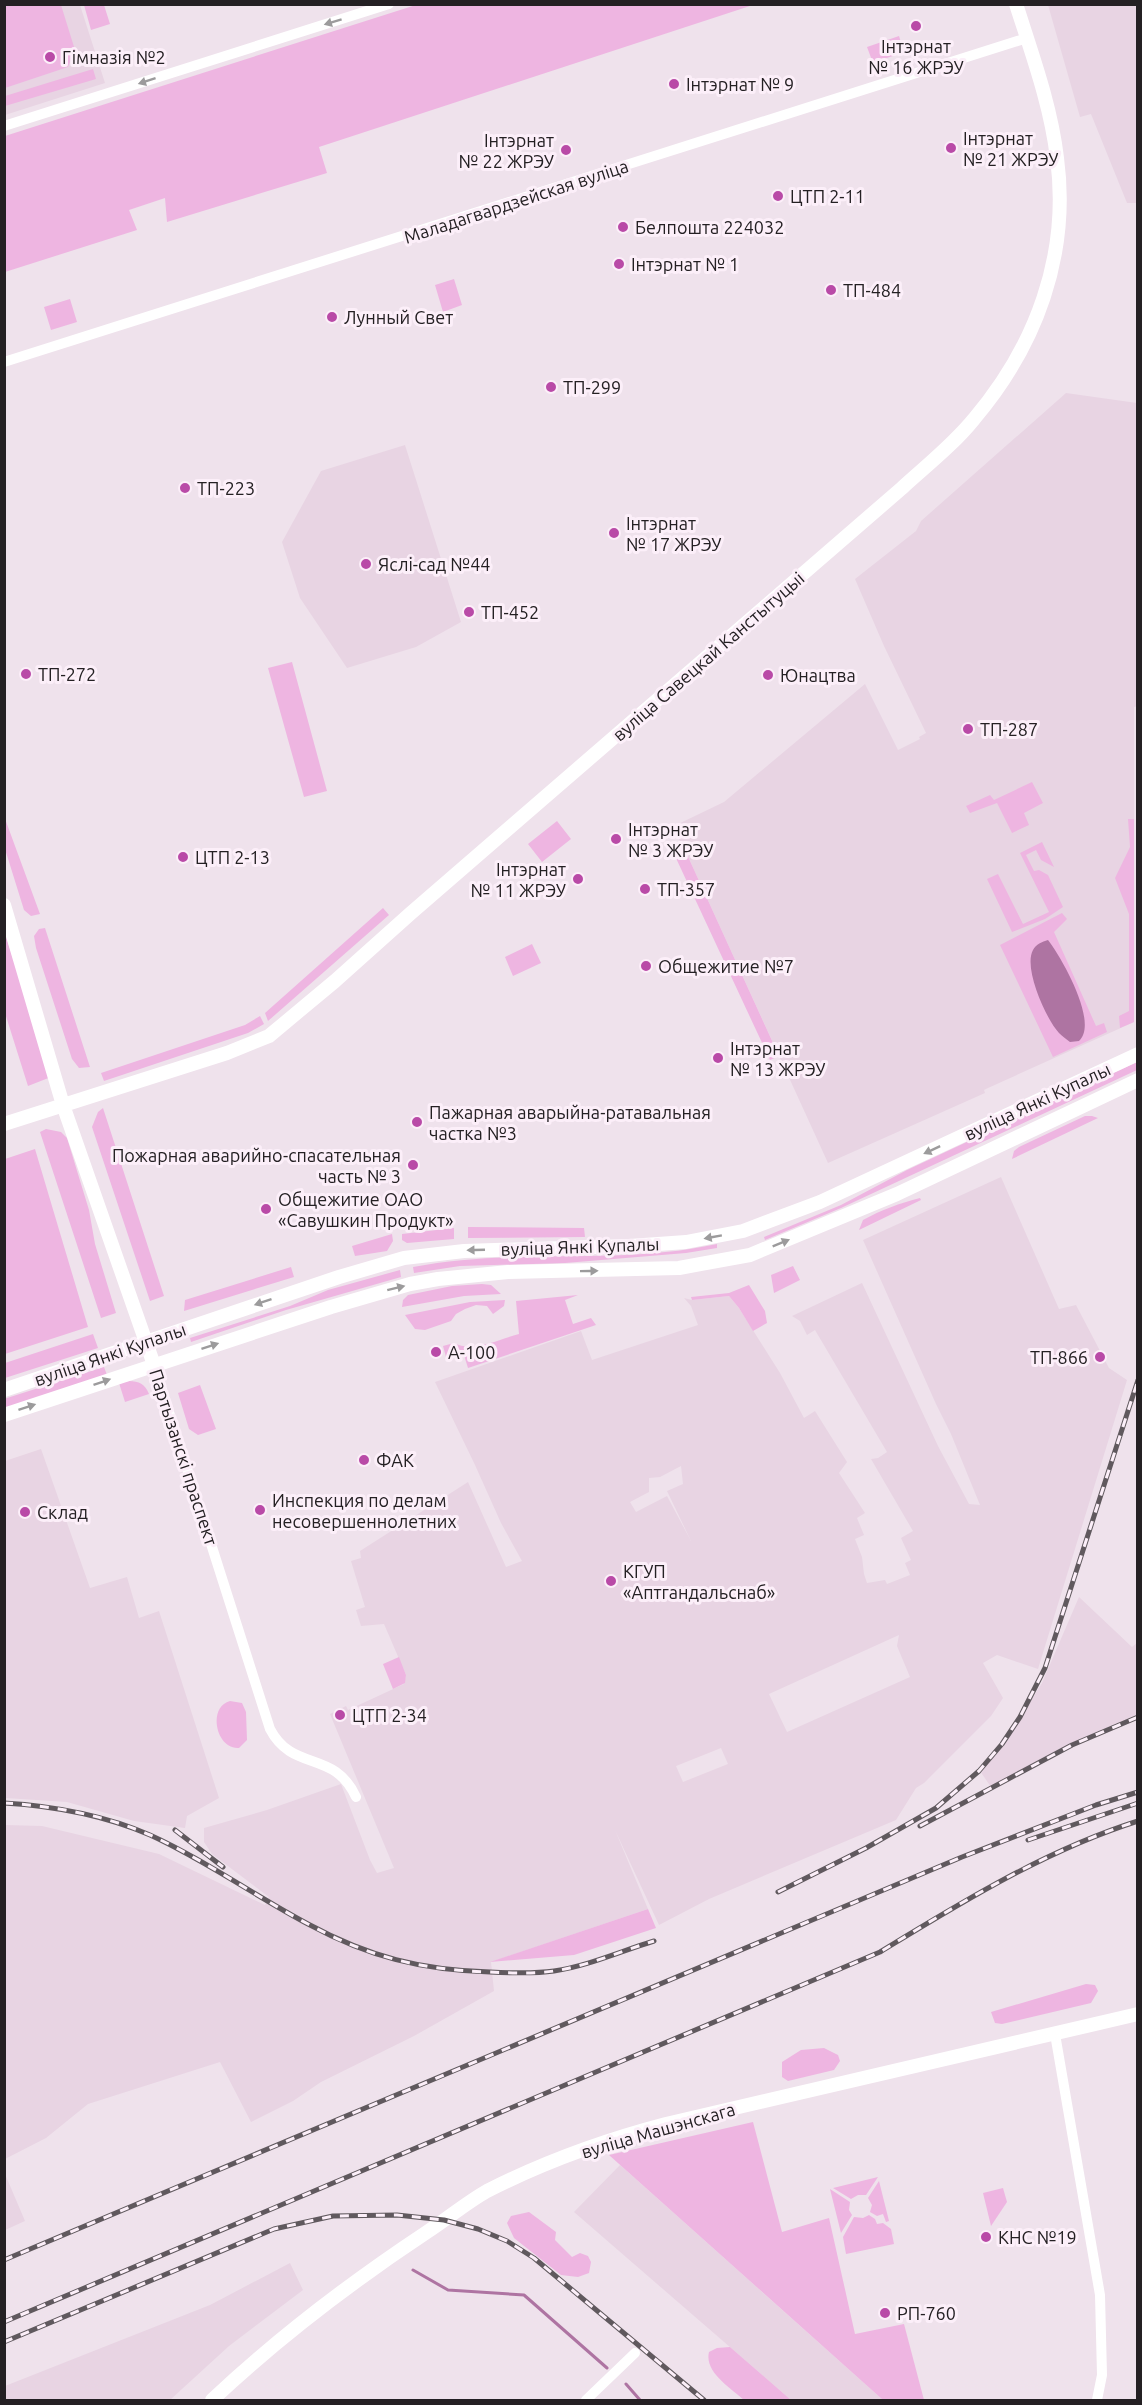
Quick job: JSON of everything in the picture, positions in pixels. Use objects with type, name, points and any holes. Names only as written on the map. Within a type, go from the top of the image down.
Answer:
[{"type":"main road","name":"вуліца Савецкай Канстытуцыі","points":[[4,1124],[227,1053],[269,1036],[902,488],[974,420],[1010,370],[1034,327],[1052,278],[1060,218],[1057,158],[1044,96],[1016,4]]},
{"type":"main road","name":"Партызанскі праспект","points":[[4,905],[63,1105],[154,1365]]},
{"type":"main road","name":"вуліца Янкі Купалы","points":[[4,1390],[339,1276],[404,1258],[464,1251],[686,1242],[743,1231],[820,1202],[1137,1054]]},
{"type":"main road","name":"вуліца Янкі Купалы","points":[[4,1415],[331,1306],[389,1289],[438,1279],[508,1272],[679,1268],[750,1255],[886,1198],[1137,1080]]},
{"type":"main road","points":[[743,1231],[750,1255]]},
{"type":"main road","name":"вуліца Машэнскага","points":[[212,2400],[265,2351],[356,2281],[485,2192],[523,2174],[618,2137],[666,2124],[1137,2014]]},
{"type":"street","points":[[4,126],[388,4]]},
{"type":"street","name":"Маладагвардзейская вуліца","points":[[4,362],[1027,38]]},
{"type":"street","name":"Партызанскі праспект","points":[[154,1365],[270,1729],[281,1746],[290,1753],[337,1772],[350,1785],[356,1797]]},
{"type":"street","points":[[1054,2034],[1100,2295],[1102,2375],[1097,2400]]},
{"type":"street","points":[[586,2400],[635,2353]]},
{"type":"shaded area","points":[[5,4],[61,5],[75,50],[68,67],[5,88]]},
{"type":"shaded area","points":[[419,4],[753,5],[319,147],[327,173],[167,222],[165,198],[129,210],[137,230],[5,272],[5,136]]},
{"type":"shaded area","name":"Гімназія №2","points":[[5,5],[80,5],[105,83],[5,115]]},
{"type":"shaded area","points":[[84,5],[104,5],[110,24],[91,30]]},
{"type":"shaded area","points":[[1048,5],[1137,5],[1137,203],[1127,203],[1091,114],[1080,117]]},
{"type":"shaded area","points":[[899,36],[904,52],[873,63],[867,47]]},
{"type":"shaded area","points":[[93,69],[96,79],[5,106],[5,96]]},
{"type":"shaded area","points":[[454,279],[462,305],[443,312],[435,285]]},
{"type":"shaded area","points":[[70,299],[77,322],[51,330],[44,307]]},
{"type":"shaded area","points":[[1066,393],[1137,403],[1138,706],[1134,707],[1134,1022],[988,1088],[984,1090],[985,1093],[828,1163],[685,850],[672,827],[724,802],[865,684],[898,750],[920,739],[919,737],[926,733],[855,579],[916,531],[921,521]]},
{"type":"shaded area","name":"Яслі-сад №44","points":[[405,445],[461,622],[416,647],[347,668],[300,598],[282,542],[321,471]]},
{"type":"shaded area","points":[[292,662],[327,791],[304,797],[268,668]]},
{"type":"shaded area","points":[[1032,782],[1043,803],[1024,813],[1029,825],[1012,833],[997,803],[970,813],[966,806],[990,795],[994,800]]},
{"type":"shaded area","points":[[4,816],[40,914],[31,916],[24,910],[5,849]]},
{"type":"shaded area","points":[[1128,819],[1134,819],[1134,1022],[1120,1028],[1119,1016],[1129,1011],[1129,914],[1115,878],[1130,847]]},
{"type":"shaded area","points":[[557,821],[571,839],[542,862],[528,844]]},
{"type":"shaded area","points":[[1042,842],[1054,867],[1041,860],[1036,850],[1026,855],[1034,871],[1039,870],[1048,875],[1063,907],[1045,919],[1012,932],[987,879],[998,874],[1023,924],[1049,912],[1020,853]]},
{"type":"shaded area","points":[[685,850],[779,1056],[770,1060],[675,856]]},
{"type":"shaded area","points":[[383,908],[389,915],[268,1021],[265,1013]]},
{"type":"shaded area","points":[[1062,913],[1067,919],[1054,932],[1096,1026],[1104,1023],[1107,1032],[1053,1057],[1000,945]]},
{"type":"shaded area","points":[[45,928],[90,1067],[79,1068],[72,1059],[36,948],[34,936],[39,929]]},
{"type":"shaded area","points":[[4,930],[51,1077],[28,1086],[5,1013]]},
{"type":"shaded area","points":[[1048,940],[1062,961],[1082,1006],[1085,1020],[1084,1032],[1079,1041],[1070,1042],[1059,1033],[1042,1005],[1033,980],[1031,958],[1033,950],[1041,942]]},
{"type":"shaded area","points":[[532,944],[541,963],[513,976],[505,957]]},
{"type":"shaded area","points":[[260,1016],[264,1024],[248,1033],[104,1081],[101,1073],[245,1025]]},
{"type":"shaded area","points":[[1137,1062],[1137,1070],[841,1208],[765,1240],[764,1237],[841,1205],[907,1170]]},
{"type":"shaded area","points":[[103,1108],[164,1296],[150,1301],[92,1127],[98,1112]]},
{"type":"shaded area","points":[[1085,1116],[1098,1118],[1012,1159],[1014,1151],[1019,1147]]},
{"type":"shaded area","points":[[46,1129],[61,1132],[67,1138],[116,1313],[101,1318],[40,1132]]},
{"type":"shaded area","points":[[35,1149],[88,1327],[5,1354],[5,1159]]},
{"type":"shaded area","points":[[1001,1177],[1059,1309],[1076,1305],[1109,1368],[1127,1380],[1038,1669],[997,1655],[983,1663],[1003,1698],[991,1716],[924,1783],[916,1788],[896,1820],[709,1899],[659,1925],[615,1830],[648,1909],[491,1962],[494,1991],[414,2036],[321,2082],[293,2101],[251,2122],[220,2062],[88,2104],[46,2138],[5,2159],[5,1825],[42,1826],[159,1854],[265,1905],[269,1897],[212,1854],[204,1842],[204,1828],[267,1810],[341,1784],[377,1873],[394,1868],[330,1714],[346,1706],[348,1710],[404,1684],[406,1675],[384,1624],[361,1626],[356,1610],[365,1607],[351,1561],[361,1558],[360,1551],[468,1482],[506,1567],[522,1561],[501,1523],[435,1382],[581,1331],[592,1360],[698,1325],[691,1306],[684,1298],[692,1300],[729,1296],[780,1373],[804,1418],[815,1411],[847,1462],[839,1473],[865,1513],[857,1518],[864,1535],[855,1539],[862,1557],[864,1574],[867,1583],[885,1580],[887,1584],[910,1575],[905,1563],[911,1560],[901,1538],[913,1531],[871,1459],[878,1458],[887,1452],[815,1330],[807,1335],[800,1321],[792,1316],[862,1283],[938,1446],[969,1504],[980,1505],[951,1434],[863,1240]],"holes":[[[681,1466],[683,1484],[667,1491],[691,1541],[667,1496],[636,1512],[630,1502],[649,1492],[649,1478],[660,1477]],[[899,1635],[897,1646],[910,1677],[787,1732],[769,1694]],[[721,1748],[728,1764],[683,1782],[676,1766]]]},
{"type":"shaded area","points":[[920,1198],[921,1200],[859,1230],[863,1220],[870,1216]]},
{"type":"shaded area","points":[[468,1227],[584,1228],[585,1237],[468,1238]]},
{"type":"shaded area","points":[[454,1228],[454,1239],[407,1243],[402,1240],[402,1234]]},
{"type":"shaded area","points":[[392,1234],[393,1241],[387,1251],[355,1256],[352,1246]]},
{"type":"shaded area","points":[[717,1244],[717,1248],[686,1253],[565,1263],[460,1266],[414,1273],[413,1267],[489,1258],[641,1254]]},
{"type":"shaded area","points":[[793,1266],[800,1280],[774,1293],[771,1275]]},
{"type":"shaded area","points":[[291,1267],[294,1277],[184,1311],[185,1300]]},
{"type":"shaded area","points":[[400,1270],[401,1277],[286,1310],[191,1342],[190,1338],[290,1306],[328,1290]]},
{"type":"shaded area","points":[[491,1285],[501,1294],[464,1296],[402,1307],[403,1300],[408,1295],[452,1286]]},
{"type":"shaded area","points":[[749,1285],[765,1311],[767,1323],[753,1331],[729,1296],[692,1300],[691,1297],[729,1293]]},
{"type":"shaded area","points":[[578,1295],[565,1300],[573,1324],[591,1318],[596,1325],[468,1368],[463,1352],[446,1357],[443,1346],[454,1343],[461,1346],[477,1346],[519,1334],[516,1301]]},
{"type":"shaded area","points":[[505,1300],[504,1306],[493,1314],[487,1306],[476,1305],[456,1314],[451,1321],[425,1330],[415,1329],[405,1315],[470,1302]]},
{"type":"shaded area","points":[[93,1334],[98,1348],[5,1378],[5,1363]]},
{"type":"shaded area","points":[[104,1367],[107,1375],[5,1408],[4,1399]]},
{"type":"shaded area","points":[[129,1381],[141,1384],[149,1394],[125,1402],[119,1383]]},
{"type":"shaded area","points":[[200,1385],[216,1429],[198,1435],[189,1429],[178,1393]]},
{"type":"shaded area","points":[[41,1449],[90,1588],[127,1577],[139,1618],[159,1611],[219,1798],[187,1816],[185,1828],[134,1821],[67,1802],[5,1798],[5,1461]]},
{"type":"shaded area","points":[[1079,1597],[1132,1647],[1137,1643],[1137,1715],[1071,1743],[991,1787],[980,1771],[1003,1745],[1042,1683]]},
{"type":"shaded area","points":[[399,1657],[406,1675],[405,1683],[393,1689],[383,1664]]},
{"type":"shaded area","points":[[230,1701],[242,1703],[246,1712],[247,1740],[239,1748],[231,1747],[225,1742],[217,1727],[218,1711]]},
{"type":"shaded area","points":[[648,1909],[656,1928],[574,1955],[490,1962]]},
{"type":"shaded area","points":[[1086,1984],[1095,1985],[1098,1991],[1091,2003],[1002,2024],[995,2023],[991,2012]]},
{"type":"shaded area","points":[[824,2048],[838,2055],[840,2061],[834,2070],[788,2081],[782,2077],[782,2062],[801,2050]]},
{"type":"shaded area","points":[[753,2122],[782,2232],[829,2218],[855,2334],[904,2324],[924,2400],[883,2400],[609,2155]]},
{"type":"shaded area","points":[[620,2165],[883,2400],[791,2400],[574,2212]]},
{"type":"shaded area","points":[[5,2174],[25,2221],[4,2230]]},
{"type":"shaded area","points":[[878,2177],[866,2195],[858,2195],[851,2199],[833,2188]]},
{"type":"shaded area","points":[[879,2181],[889,2221],[886,2222],[883,2214],[877,2216],[870,2212],[872,2205],[868,2198]]},
{"type":"shaded area","points":[[1003,2188],[1007,2202],[991,2226],[983,2193]]},
{"type":"shaded area","points":[[830,2189],[850,2202],[849,2210],[852,2215],[841,2233]]},
{"type":"shaded area","points":[[529,2212],[556,2232],[555,2240],[572,2257],[580,2253],[588,2256],[591,2262],[589,2273],[578,2277],[561,2275],[514,2238],[507,2223],[511,2216]]},
{"type":"shaded area","points":[[869,2215],[875,2219],[877,2224],[883,2223],[891,2229],[894,2244],[846,2254],[843,2237],[854,2217],[863,2218]]},
{"type":"shaded area","points":[[290,2263],[303,2290],[229,2346],[170,2400],[5,2400],[5,2386],[210,2305]]},
{"type":"shaded area","points":[[730,2347],[791,2400],[744,2400],[726,2385],[714,2373],[709,2352],[717,2348]]},
{"type":"waterway","points":[[413,2270],[448,2290],[524,2295],[607,2368]]},
{"type":"waterway","points":[[626,2384],[640,2400]]},
{"type":"railway","points":[[778,1892],[866,1848],[936,1808],[979,1771],[1002,1744],[1020,1717],[1045,1668],[1138,1380]]},
{"type":"railway","points":[[920,1826],[1072,1745],[1138,1717]]},
{"type":"railway","points":[[4,2260],[962,1857],[1096,1805],[1138,1792]]},
{"type":"railway","points":[[4,1803],[41,1806],[78,1813],[133,1828],[190,1856],[288,1913],[331,1935],[374,1953],[418,1965],[465,1971],[546,1972],[579,1966],[654,1941]]},
{"type":"railway","points":[[1028,1840],[1138,1803]]},
{"type":"railway","points":[[4,2322],[880,1952],[973,1896],[1038,1862],[1138,1821]]},
{"type":"railway","points":[[175,1830],[223,1867]]},
{"type":"railway","points":[[4,2342],[274,2229],[333,2216],[397,2215],[444,2220],[478,2229],[507,2241],[534,2258],[704,2400]]},
{"type":"place","name":"Інтэрнат № 16 ЖРЭУ","points":[[916,26]]},
{"type":"place","name":"Гімназія №2","points":[[50,57]]},
{"type":"place","name":"Інтэрнат № 9","points":[[674,84]]},
{"type":"place","name":"Інтэрнат № 21 ЖРЭУ","points":[[951,148]]},
{"type":"place","name":"Інтэрнат № 22 ЖРЭУ","points":[[566,150]]},
{"type":"place","name":"ЦТП 2-11","points":[[778,196]]},
{"type":"place","name":"Белпошта 224032","points":[[623,227]]},
{"type":"place","name":"Інтэрнат № 1","points":[[619,264]]},
{"type":"place","name":"ТП-484","points":[[831,290]]},
{"type":"place","name":"Лунный Свет","points":[[332,317]]},
{"type":"place","name":"ТП-299","points":[[551,387]]},
{"type":"place","name":"ТП-223","points":[[185,488]]},
{"type":"place","name":"Інтэрнат № 17 ЖРЭУ","points":[[614,533]]},
{"type":"place","name":"Яслі-сад №44","points":[[366,564]]},
{"type":"place","name":"ТП-452","points":[[469,612]]},
{"type":"place","name":"ТП-272","points":[[26,674]]},
{"type":"place","name":"Юнацтва","points":[[768,675]]},
{"type":"place","name":"ТП-287","points":[[968,729]]},
{"type":"place","name":"Інтэрнат № 3 ЖРЭУ","points":[[616,839]]},
{"type":"place","name":"ЦТП 2-13","points":[[183,857]]},
{"type":"place","name":"Інтэрнат № 11 ЖРЭУ","points":[[578,879]]},
{"type":"place","name":"ТП-357","points":[[645,889]]},
{"type":"place","name":"Общежитие №7","points":[[646,966]]},
{"type":"place","name":"Інтэрнат № 13 ЖРЭУ","points":[[718,1058]]},
{"type":"place","name":"Пажарная аварыйна-ратавальная частка №3","points":[[417,1122]]},
{"type":"place","name":"Пожарная аварийно-спасательная часть № 3","points":[[413,1165]]},
{"type":"place","name":"Общежитие ОАО «Савушкин Продукт»","points":[[266,1209]]},
{"type":"place","name":"А-100","points":[[436,1352]]},
{"type":"place","name":"ТП-866","points":[[1100,1357]]},
{"type":"place","name":"ФАК","points":[[364,1460]]},
{"type":"place","name":"Инспекция по делам несовершеннолетних","points":[[260,1510]]},
{"type":"place","name":"Склад","points":[[25,1512]]},
{"type":"place","name":"КГУП «Аптгандальснаб»","points":[[611,1581]]},
{"type":"place","name":"ЦТП 2-34","points":[[340,1715]]},
{"type":"place","name":"КНС №19","points":[[986,2237]]},
{"type":"place","name":"РП-760","points":[[885,2313]]}]
